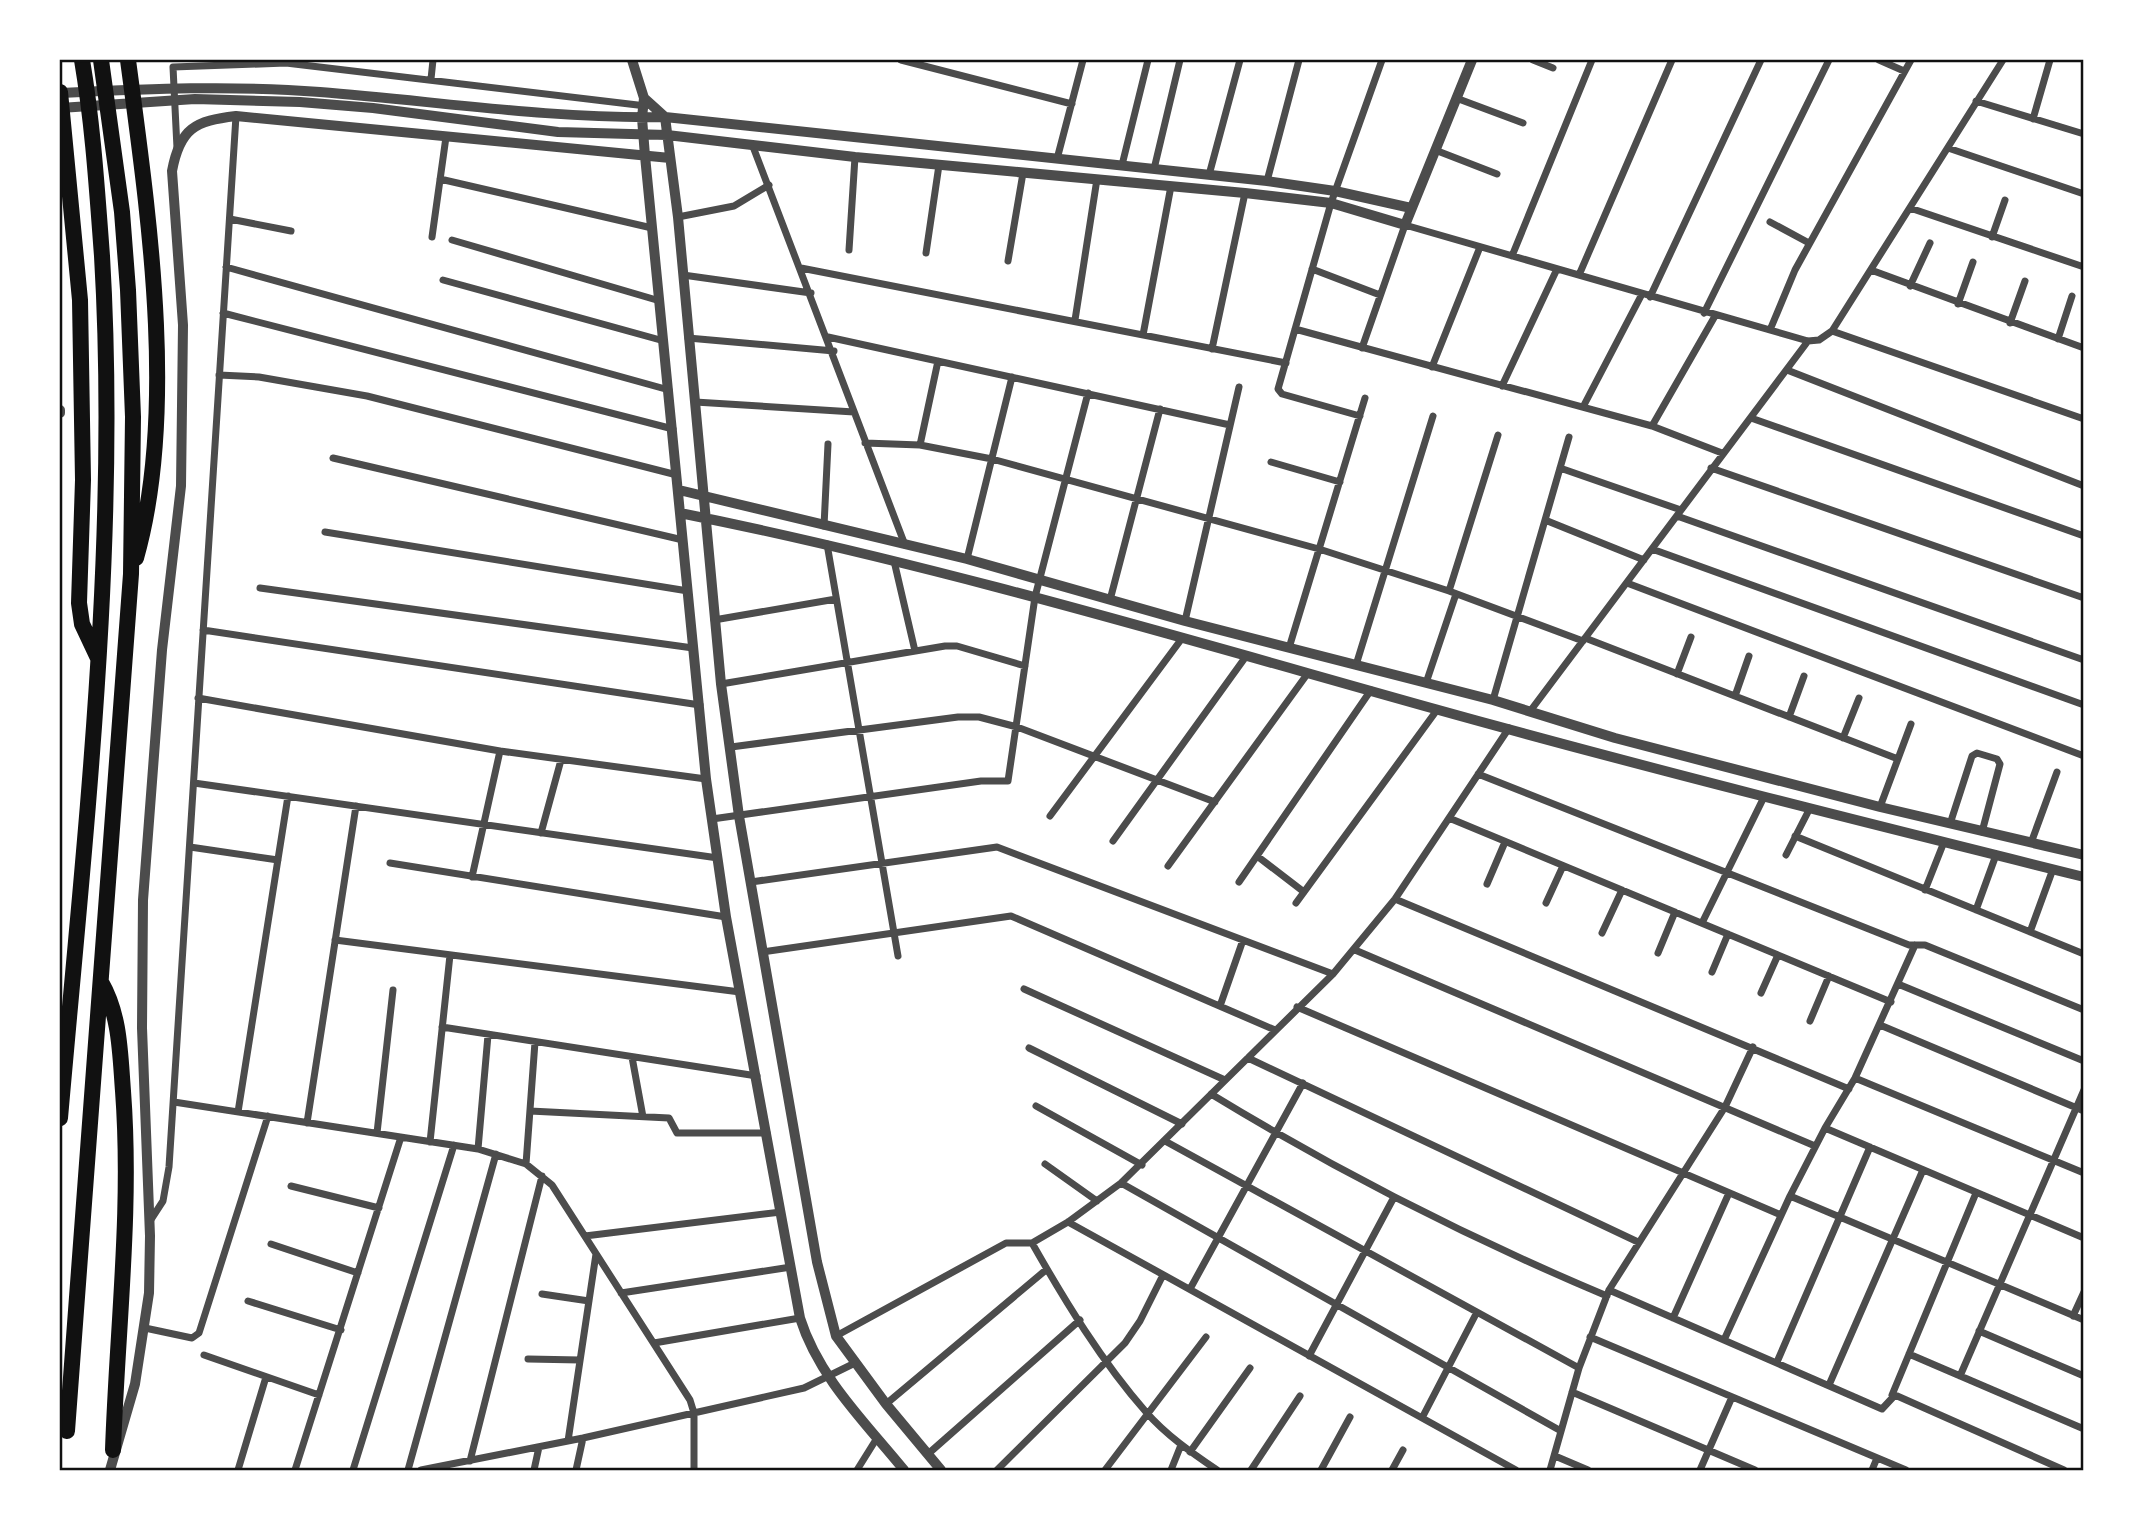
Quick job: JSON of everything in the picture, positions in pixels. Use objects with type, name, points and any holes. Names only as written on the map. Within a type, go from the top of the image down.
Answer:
[{"type":"highway","points":[[60,1118],[98,658],[108,497],[107,358],[93,124],[82,60]]},
{"type":"highway","points":[[67,1431],[131,574],[133,417],[128,290],[122,212],[101,60]]},
{"type":"highway","points":[[128,60],[145,185],[156,376],[150,491],[143,532],[131,574]]},
{"type":"highway","points":[[60,93],[80,300],[83,480],[79,603],[82,624],[98,658]]},
{"type":"highway","points":[[60,1013],[72,978]]},
{"type":"highway","points":[[101,982],[109,996],[119,1033],[128,1205],[113,1450]]},
{"type":"street","points":[[431,79],[433,60]]},
{"type":"street","points":[[632,60],[647,103],[642,118],[643,134],[706,779],[726,918],[800,1318],[808,1341],[828,1378],[904,1471]]},
{"type":"street","points":[[901,60],[1072,104]]},
{"type":"street","points":[[1057,159],[1083,60]]},
{"type":"street","points":[[1122,165],[1148,60]]},
{"type":"street","points":[[1154,169],[1180,60]]},
{"type":"street","points":[[1209,175],[1240,60]]},
{"type":"street","points":[[1267,181],[1299,60]]},
{"type":"street","points":[[1360,416],[1280,393],[1331,203],[1382,60]]},
{"type":"street","points":[[1362,348],[1411,208],[1472,60]]},
{"type":"street","points":[[1533,60],[1553,68]]},
{"type":"street","points":[[1512,256],[1592,60]]},
{"type":"street","points":[[1579,275],[1672,60]]},
{"type":"street","points":[[1583,407],[1646,295],[1761,60]]},
{"type":"street","points":[[1704,313],[1829,60]]},
{"type":"street","points":[[1879,60],[1904,71]]},
{"type":"street","points":[[1770,330],[1810,243],[1911,60]]},
{"type":"street","points":[[60,108],[195,99],[300,102],[558,132],[667,135],[855,157],[1331,203],[1808,341],[1819,340],[1832,331],[2003,60]]},
{"type":"street","points":[[2033,119],[2050,60]]},
{"type":"street","points":[[110,1471],[113,1450],[122,1433],[135,1384],[145,1328],[149,1221],[142,1028],[143,901],[162,649],[181,486],[183,325],[172,171],[177,148],[173,67],[287,61],[327,63],[431,79],[647,103],[665,117],[678,217],[721,684],[739,816],[817,1262],[836,1336],[886,1404],[941,1471]]},
{"type":"street","points":[[60,93],[193,86],[318,92],[573,117],[665,117],[1267,181],[1335,191],[1411,208]]},
{"type":"street","points":[[1457,97],[1524,123]]},
{"type":"street","points":[[1976,101],[2083,131]]},
{"type":"street","points":[[177,148],[187,132],[205,120],[236,116],[670,158]]},
{"type":"street","points":[[149,1221],[163,1201],[168,1184],[236,116]]},
{"type":"street","points":[[432,237],[446,137]]},
{"type":"street","points":[[752,144],[834,351],[865,443],[905,545]]},
{"type":"street","points":[[1948,148],[2084,194]]},
{"type":"street","points":[[1435,150],[1497,174]]},
{"type":"street","points":[[849,250],[855,157]]},
{"type":"street","points":[[926,253],[939,165]]},
{"type":"street","points":[[1008,261],[1023,173]]},
{"type":"street","points":[[440,179],[652,228]]},
{"type":"street","points":[[1074,320],[1097,179]]},
{"type":"street","points":[[678,217],[734,206],[769,185]]},
{"type":"street","points":[[1143,335],[1171,186]]},
{"type":"street","points":[[1212,349],[1245,193]]},
{"type":"street","points":[[1992,237],[2004,200]]},
{"type":"street","points":[[1910,208],[2084,267]]},
{"type":"street","points":[[230,219],[291,231]]},
{"type":"street","points":[[1770,222],[1810,243]]},
{"type":"street","points":[[452,240],[660,301]]},
{"type":"street","points":[[1910,286],[1930,243]]},
{"type":"street","points":[[1432,367],[1480,247]]},
{"type":"street","points":[[1958,304],[1973,262]]},
{"type":"street","points":[[226,267],[669,390]]},
{"type":"street","points":[[801,268],[1286,363]]},
{"type":"street","points":[[1312,268],[1380,295]]},
{"type":"street","points":[[1502,386],[1557,269]]},
{"type":"street","points":[[1871,270],[2084,348]]},
{"type":"street","points":[[683,275],[811,293]]},
{"type":"street","points":[[443,280],[664,341]]},
{"type":"street","points":[[2010,323],[2025,282]]},
{"type":"street","points":[[2058,339],[2072,296]]},
{"type":"street","points":[[223,313],[673,429]]},
{"type":"street","points":[[1652,426],[1715,316]]},
{"type":"street","points":[[1296,329],[1652,426],[1722,453]]},
{"type":"street","points":[[1832,331],[2084,419]]},
{"type":"street","points":[[828,337],[1230,425]]},
{"type":"street","points":[[688,338],[834,351]]},
{"type":"street","points":[[1531,710],[1808,341]]},
{"type":"street","points":[[920,445],[938,361]]},
{"type":"street","points":[[1787,370],[2084,486]]},
{"type":"street","points":[[219,375],[259,377],[367,396],[677,475]]},
{"type":"street","points":[[967,559],[1012,377]]},
{"type":"street","points":[[1185,621],[1239,387]]},
{"type":"street","points":[[712,819],[981,781],[1008,781],[1035,597],[1087,393]]},
{"type":"street","points":[[1289,648],[1365,398]]},
{"type":"street","points":[[695,402],[855,412]]},
{"type":"street","points":[[1110,600],[1160,410]]},
{"type":"street","points":[[1356,665],[1433,416]]},
{"type":"street","points":[[1751,418],[2084,536]]},
{"type":"street","points":[[1426,683],[1498,435]]},
{"type":"street","points":[[1493,700],[1569,438]]},
{"type":"street","points":[[865,443],[920,445],[992,459],[1385,569],[1584,639],[1898,759]]},
{"type":"street","points":[[824,526],[828,444]]},
{"type":"street","points":[[333,458],[683,540]]},
{"type":"street","points":[[1271,462],[1340,482]]},
{"type":"street","points":[[1560,468],[2084,660]]},
{"type":"street","points":[[1711,468],[2084,598]]},
{"type":"street","points":[[678,490],[967,559],[1185,621],[1531,710],[1615,738],[1880,807],[2084,855]]},
{"type":"street","points":[[680,513],[827,544],[1035,597],[1437,710],[1764,797],[2084,877]]},
{"type":"street","points":[[1545,520],[1644,560]]},
{"type":"street","points":[[325,532],[688,591]]},
{"type":"street","points":[[827,544],[898,956]]},
{"type":"street","points":[[1652,549],[2084,705]]},
{"type":"street","points":[[894,561],[915,651]]},
{"type":"street","points":[[1626,583],[2084,756]]},
{"type":"street","points":[[260,588],[693,648]]},
{"type":"street","points":[[714,620],[836,599]]},
{"type":"street","points":[[203,630],[700,705]]},
{"type":"street","points":[[1050,816],[1183,637]]},
{"type":"street","points":[[1677,674],[1691,637]]},
{"type":"street","points":[[721,684],[957,646],[1026,666]]},
{"type":"street","points":[[1113,841],[1247,655]]},
{"type":"street","points":[[1735,696],[1749,656]]},
{"type":"street","points":[[1168,866],[1308,673]]},
{"type":"street","points":[[1789,717],[1804,676]]},
{"type":"street","points":[[1239,882],[1371,690]]},
{"type":"street","points":[[198,698],[500,751],[706,779]]},
{"type":"street","points":[[1843,738],[1859,698]]},
{"type":"street","points":[[1296,903],[1437,710]]},
{"type":"street","points":[[731,747],[969,716],[1017,727],[1215,802]]},
{"type":"street","points":[[1880,807],[1911,724]]},
{"type":"street","points":[[836,1336],[1006,1243],[1032,1242],[1068,1222],[1142,1165],[1355,950],[1395,899],[1509,728]]},
{"type":"street","points":[[472,877],[500,751]]},
{"type":"street","points":[[1950,824],[1972,756],[1977,753],[1997,759],[2000,764],[1982,832]]},
{"type":"street","points":[[541,833],[561,760]]},
{"type":"street","points":[[2031,843],[2057,772]]},
{"type":"street","points":[[1478,774],[1915,945],[1925,945],[2084,1010]]},
{"type":"street","points":[[194,783],[718,858]]},
{"type":"street","points":[[239,1112],[288,796]]},
{"type":"street","points":[[1702,923],[1764,797]]},
{"type":"street","points":[[307,1123],[356,806]]},
{"type":"street","points":[[1786,855],[1810,808]]},
{"type":"street","points":[[1449,818],[1891,1002]]},
{"type":"street","points":[[1795,836],[2084,954]]},
{"type":"street","points":[[1487,884],[1506,842]]},
{"type":"street","points":[[1925,890],[1944,842]]},
{"type":"street","points":[[190,847],[278,860]]},
{"type":"street","points":[[751,882],[986,847],[1007,849],[1333,974]]},
{"type":"street","points":[[1976,910],[1996,855]]},
{"type":"street","points":[[1257,856],[1304,892]]},
{"type":"street","points":[[390,863],[726,918]]},
{"type":"street","points":[[1546,903],[1563,866]]},
{"type":"street","points":[[2030,932],[2053,869]]},
{"type":"street","points":[[1602,933],[1622,890]]},
{"type":"street","points":[[1395,899],[1753,1047],[1849,1090]]},
{"type":"street","points":[[1658,953],[1675,912]]},
{"type":"street","points":[[762,952],[1004,916],[1019,918],[1275,1030]]},
{"type":"street","points":[[1712,972],[1728,934]]},
{"type":"street","points":[[335,940],[740,992]]},
{"type":"street","points":[[1220,1006],[1243,940]]},
{"type":"street","points":[[1724,1339],[1815,1146],[1855,1078],[1915,945]]},
{"type":"street","points":[[1355,950],[1815,1146]]},
{"type":"street","points":[[430,1142],[450,955]]},
{"type":"street","points":[[1761,993],[1778,955]]},
{"type":"street","points":[[1810,1021],[1829,976]]},
{"type":"street","points":[[1898,984],[2084,1061]]},
{"type":"street","points":[[1024,989],[1225,1080]]},
{"type":"street","points":[[377,1133],[393,990]]},
{"type":"street","points":[[1297,1007],[1781,1216]]},
{"type":"street","points":[[1880,1025],[2080,1109]]},
{"type":"street","points":[[442,1027],[757,1076]]},
{"type":"street","points":[[478,1149],[488,1035]]},
{"type":"street","points":[[526,1164],[535,1042]]},
{"type":"street","points":[[1550,1471],[1579,1368],[1608,1293],[1725,1107],[1753,1047]]},
{"type":"street","points":[[1029,1048],[1182,1124]]},
{"type":"street","points":[[632,1057],[643,1117]]},
{"type":"street","points":[[1248,1058],[1638,1242]]},
{"type":"street","points":[[1855,1078],[2084,1173]]},
{"type":"street","points":[[1190,1289],[1303,1083]]},
{"type":"street","points":[[1960,1376],[2053,1161],[2080,1109],[2084,1090]]},
{"type":"street","points":[[1211,1094],[1393,1199],[1498,1251],[1673,1318],[1882,1409],[1885,1409],[1892,1395],[1976,1193]]},
{"type":"street","points":[[174,1102],[478,1149],[526,1164],[552,1185],[690,1400],[694,1413],[694,1471]]},
{"type":"street","points":[[1036,1106],[1142,1165]]},
{"type":"street","points":[[530,1111],[670,1119],[673,1131],[677,1133],[767,1133]]},
{"type":"street","points":[[145,1328],[192,1338],[199,1333],[268,1116]]},
{"type":"street","points":[[1825,1128],[2084,1238]]},
{"type":"street","points":[[295,1471],[401,1137]]},
{"type":"street","points":[[1165,1141],[1579,1368]]},
{"type":"street","points":[[353,1471],[454,1145]]},
{"type":"street","points":[[1777,1362],[1870,1147]]},
{"type":"street","points":[[408,1471],[496,1154]]},
{"type":"street","points":[[1045,1164],[1097,1201]]},
{"type":"street","points":[[1829,1385],[1923,1170]]},
{"type":"street","points":[[475,1471],[474,1460],[542,1176]]},
{"type":"street","points":[[1121,1183],[1561,1431]]},
{"type":"street","points":[[291,1186],[379,1208]]},
{"type":"street","points":[[1673,1318],[1728,1193]]},
{"type":"street","points":[[1790,1196],[2084,1320]]},
{"type":"street","points":[[1309,1356],[1393,1199]]},
{"type":"street","points":[[585,1236],[781,1212]]},
{"type":"street","points":[[1068,1222],[1516,1471]]},
{"type":"street","points":[[1032,1242],[1108,1362],[1147,1414],[1189,1452],[1217,1471]]},
{"type":"street","points":[[271,1244],[358,1273]]},
{"type":"street","points":[[568,1441],[596,1254]]},
{"type":"street","points":[[621,1293],[791,1267]]},
{"type":"street","points":[[886,1404],[1047,1269]]},
{"type":"street","points":[[998,1471],[1108,1362],[1140,1321],[1163,1275]]},
{"type":"street","points":[[2073,1316],[2084,1292]]},
{"type":"street","points":[[542,1294],[589,1301]]},
{"type":"street","points":[[248,1301],[341,1330]]},
{"type":"street","points":[[1422,1418],[1477,1312]]},
{"type":"street","points":[[654,1343],[800,1318]]},
{"type":"street","points":[[928,1454],[1080,1320]]},
{"type":"street","points":[[1979,1331],[2084,1376]]},
{"type":"street","points":[[1105,1471],[1206,1337]]},
{"type":"street","points":[[1590,1337],[1906,1471]]},
{"type":"street","points":[[1909,1354],[2084,1429]]},
{"type":"street","points":[[204,1355],[318,1395]]},
{"type":"street","points":[[528,1359],[580,1360]]},
{"type":"street","points":[[421,1471],[804,1388],[855,1363]]},
{"type":"street","points":[[1189,1452],[1250,1368]]},
{"type":"street","points":[[238,1471],[266,1377]]},
{"type":"street","points":[[1572,1392],[1755,1471]]},
{"type":"street","points":[[1892,1395],[2064,1471]]},
{"type":"street","points":[[1251,1471],[1300,1396]]},
{"type":"street","points":[[1700,1471],[1732,1397]]},
{"type":"street","points":[[1321,1471],[1350,1417]]},
{"type":"street","points":[[857,1471],[877,1437]]},
{"type":"street","points":[[576,1471],[583,1438]]},
{"type":"street","points":[[1171,1471],[1181,1445]]},
{"type":"street","points":[[534,1471],[539,1447]]},
{"type":"street","points":[[1392,1471],[1402,1450]]},
{"type":"street","points":[[1555,1456],[1588,1471]]},
{"type":"street","points":[[1872,1471],[1877,1458]]}]
